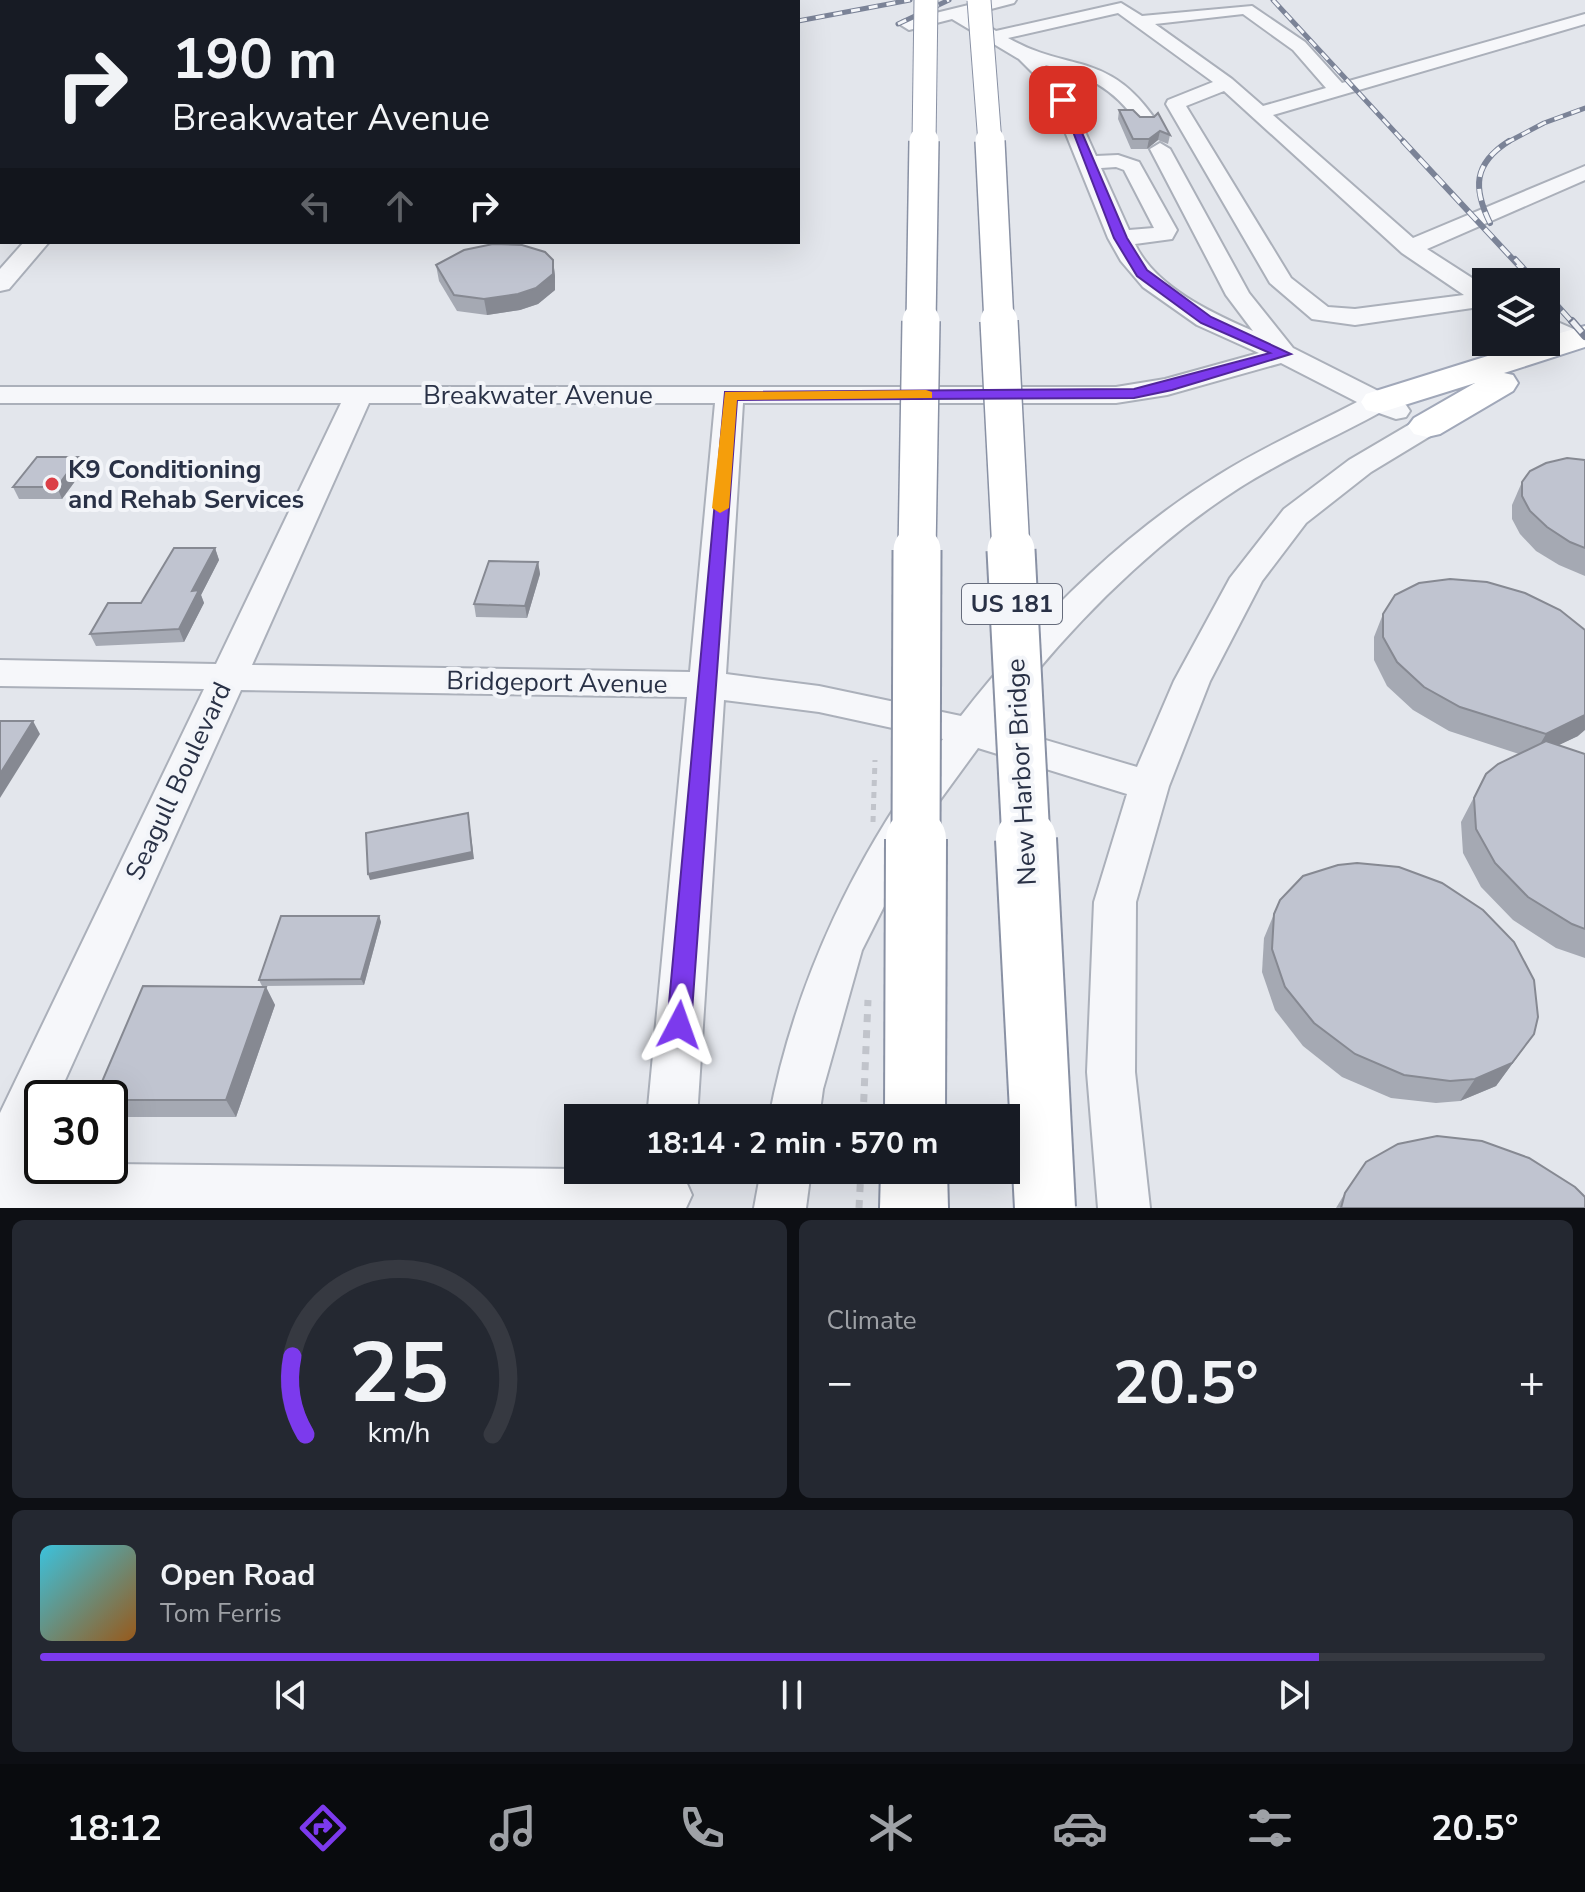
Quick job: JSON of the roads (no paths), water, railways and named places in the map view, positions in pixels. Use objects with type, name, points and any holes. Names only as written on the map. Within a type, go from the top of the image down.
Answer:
[{"type":"main road","points":[[915,1104],[917,561],[952,15]]},
{"type":"main road","name":"New Harbor Bridge","points":[[952,15],[989,126],[1045,1208]]},
{"type":"main road","points":[[1379,402],[1568,337]]},
{"type":"main road","points":[[1427,426],[1568,337]]},
{"type":"main road","points":[[914,1184],[914,1208]]},
{"type":"street","points":[[952,15],[1008,0]]},
{"type":"street","points":[[952,15],[1121,8],[1149,0]]},
{"type":"street","points":[[1121,8],[1226,83],[1410,248],[1472,289]]},
{"type":"street","points":[[1139,21],[1246,9],[1299,46],[1339,91]]},
{"type":"street","points":[[952,15],[1025,55],[1103,76],[1133,99],[1145,119]]},
{"type":"street","points":[[1259,113],[1585,19]]},
{"type":"street","points":[[1025,55],[1055,85],[1120,238],[1142,273],[1206,320],[1284,354],[1427,426]]},
{"type":"street","points":[[1055,85],[1103,76]]},
{"type":"street","points":[[1226,83],[1175,104],[1282,283],[1321,314],[1355,317],[1472,300]]},
{"type":"street","points":[[1160,149],[1238,295],[1284,354]]},
{"type":"street","points":[[1089,162],[1118,161],[1132,166],[1166,230],[1164,234],[1151,238],[1120,238]]},
{"type":"street","points":[[1410,248],[1585,172]]},
{"type":"street","points":[[0,284],[35,244]]},
{"type":"street","name":"Breakwater Avenue","points":[[0,395],[1134,394],[1284,354]]},
{"type":"street","name":"Seagull Boulevard","points":[[0,1168],[359,395]]},
{"type":"street","points":[[673,1104],[730,395]]},
{"type":"street","points":[[796,1104],[840,949],[917,802],[1020,665],[1134,552],[1228,482],[1379,402]]},
{"type":"street","points":[[1124,1208],[1111,1072],[1115,902],[1149,786],[1192,681],[1247,578],[1295,516],[1360,466],[1427,426]]},
{"type":"street","name":"Bridgeport Avenue","points":[[0,673],[705,685],[787,692],[895,711],[1062,756],[1149,786]]},
{"type":"street","points":[[780,1208],[784,1184]]},
{"type":"street","points":[[0,1188],[461,1200],[666,1191]]},
{"type":"railway","points":[[800,21],[910,0]]},
{"type":"railway","points":[[898,24],[949,0]]},
{"type":"railway","points":[[1273,0],[1405,143]]},
{"type":"railway","points":[[1507,142],[1544,123],[1585,108]]},
{"type":"railway","points":[[1403,141],[1521,268]]},
{"type":"railway","points":[[1490,223],[1481,199],[1480,178],[1488,159],[1507,142]]},
{"type":"railway","points":[[1515,259],[1523,268]]},
{"type":"railway","points":[[1560,309],[1573,323]]},
{"type":"railway","points":[[1572,321],[1585,336]]},
{"type":"place","name":"K9 Conditioning and Rehab Services","points":[[52,484]]}]
